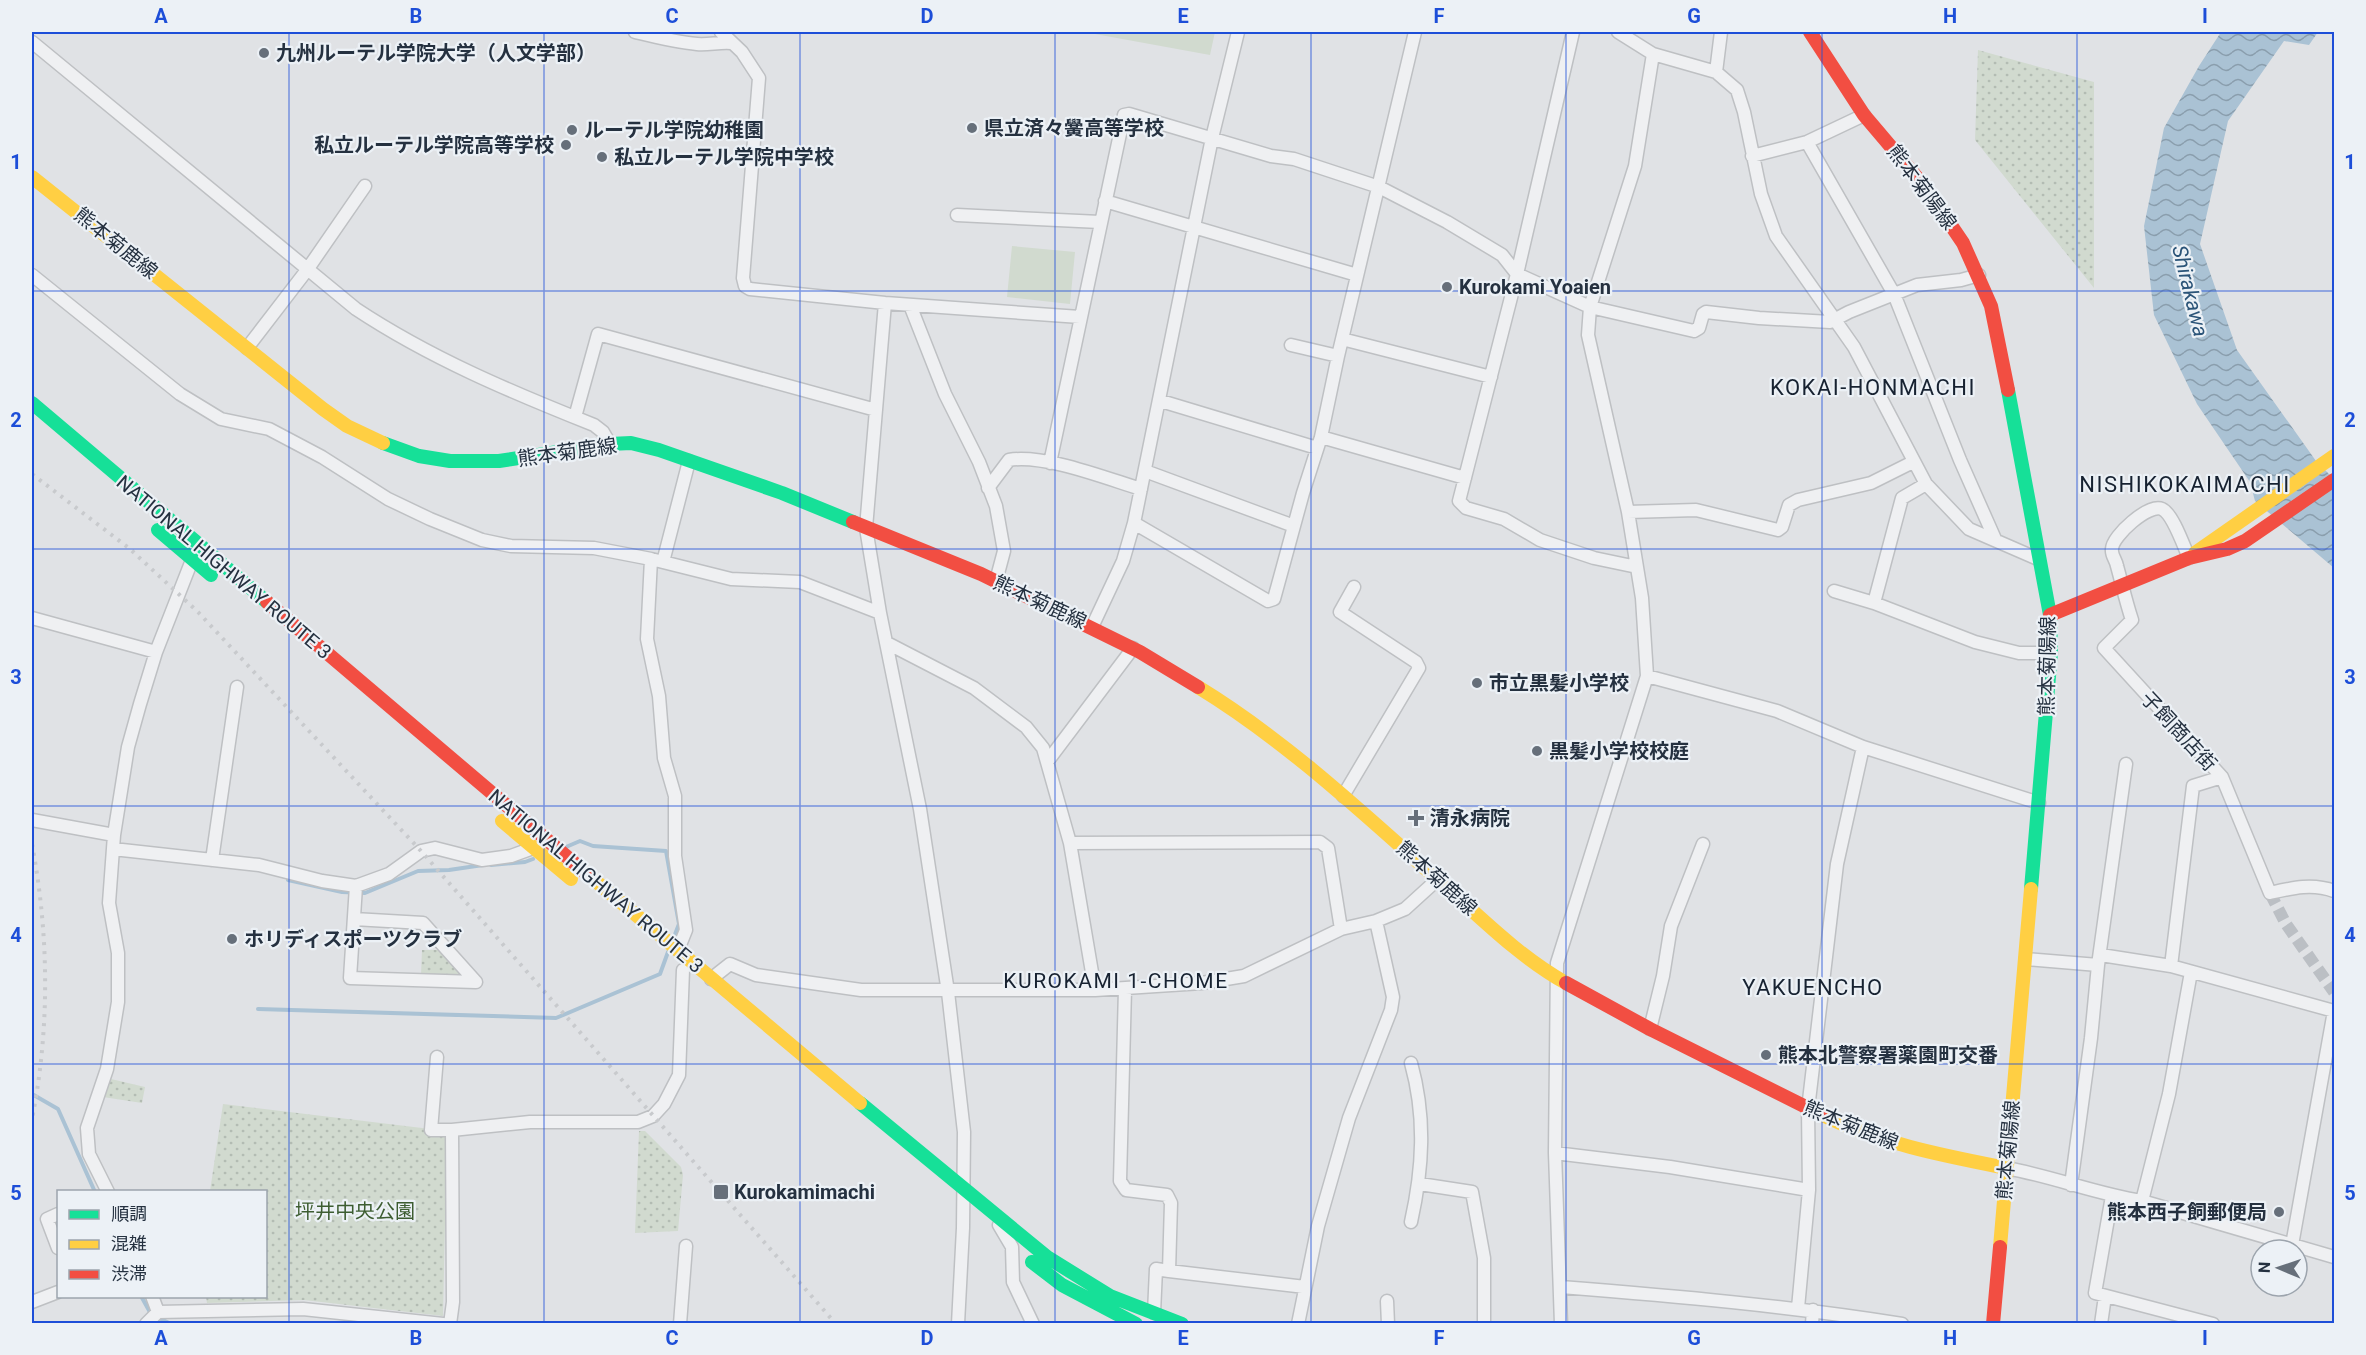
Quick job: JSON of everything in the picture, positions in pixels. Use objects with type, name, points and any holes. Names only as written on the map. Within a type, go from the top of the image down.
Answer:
[{"type":"main road","name":"熊本菊陽線","points":[[1810,32],[1864,115],[1925,187],[1963,243],[1991,306],[2002,353],[2050,615],[2051,653],[2039,803],[1993,1323]]},
{"type":"main road","name":"熊本菊鹿線","points":[[32,177],[347,426],[376,441],[419,456],[450,461],[489,462],[609,444],[631,443],[659,450],[782,493],[996,581],[1133,648],[1241,713],[1343,796],[1504,938],[1557,978],[1650,1029],[1853,1130],[1911,1149],[2006,1168]]},
{"type":"main road","name":"NATIONAL HIGHWAY ROUTE 3","points":[[32,404],[711,980],[1047,1257],[1110,1296],[1182,1323]]},
{"type":"main road","points":[[2188,558],[2292,488],[2334,456]]},
{"type":"main road","points":[[2050,615],[2188,558],[2227,549],[2245,541],[2334,480]]},
{"type":"main road","name":"NATIONAL HIGHWAY ROUTE 3","points":[[146,520],[219,581]]},
{"type":"main road","name":"NATIONAL HIGHWAY ROUTE 3","points":[[489,810],[1012,1247],[1062,1285],[1136,1323]]},
{"type":"street","points":[[635,32],[674,41],[701,44],[731,43]]},
{"type":"street","points":[[721,32],[742,52],[759,78],[744,286],[750,289],[885,303],[1080,317]]},
{"type":"street","points":[[1092,627],[1123,561],[1134,523],[1161,401],[1212,138],[1238,32]]},
{"type":"street","points":[[1134,523],[1268,601],[1274,599],[1319,443],[1415,32]]},
{"type":"street","points":[[1574,32],[1517,274],[1459,501],[1466,508],[1504,519],[1540,540],[1637,567]]},
{"type":"street","points":[[1618,32],[1653,54],[1716,72],[1737,90],[1744,112],[1761,194],[1776,236],[1854,347],[1926,484],[1970,529],[2038,559]]},
{"type":"street","points":[[1716,72],[1721,32]]},
{"type":"street","points":[[32,42],[356,309],[392,333],[463,371],[594,425],[603,432],[609,444]]},
{"type":"street","points":[[1561,1323],[1555,1153],[1557,963],[1647,676],[1642,598],[1628,512],[1588,335],[1590,307],[1635,166],[1653,54]]},
{"type":"street","points":[[1050,463],[1124,115],[1148,118],[1271,156],[1294,159],[1378,187],[1447,222],[1502,255],[1517,274],[1590,307],[1671,327],[1694,331],[1699,328],[1703,314],[1706,312],[1819,322],[1836,320],[1849,312],[1917,285],[1961,280],[1978,275]]},
{"type":"street","points":[[1752,156],[1807,142],[1864,115]]},
{"type":"street","points":[[1807,142],[1894,294],[1960,460],[1995,539]]},
{"type":"street","points":[[248,348],[307,270],[365,186]]},
{"type":"street","points":[[1105,201],[1357,275]]},
{"type":"street","points":[[957,215],[1100,222]]},
{"type":"street","points":[[32,275],[180,394],[221,419],[269,429],[322,457],[388,499],[482,540],[511,546],[594,548],[657,560],[731,579],[800,582],[880,613]]},
{"type":"street","points":[[885,303],[866,528],[880,613],[920,809],[948,992],[964,1132],[963,1187],[954,1198],[958,1323]]},
{"type":"street","points":[[910,305],[945,394],[979,462],[996,506],[1004,551],[996,581]]},
{"type":"street","points":[[575,417],[598,334],[876,410]]},
{"type":"street","points":[[1342,339],[1491,377]]},
{"type":"street","points":[[1291,345],[1338,356]]},
{"type":"street","points":[[1161,401],[1319,443],[1466,478]]},
{"type":"street","points":[[988,488],[1009,460],[1021,458],[1050,463],[1141,489]]},
{"type":"street","points":[[678,950],[686,930],[675,856],[675,796],[664,758],[659,696],[647,639],[657,560],[689,460]]},
{"type":"street","points":[[1628,512],[1696,510],[1778,530],[1782,527],[1790,504],[1797,500],[1871,483],[1913,462]]},
{"type":"street","points":[[1145,471],[1294,526]]},
{"type":"street","points":[[1874,603],[1902,498],[1926,484]]},
{"type":"street","points":[[2121,587],[2117,564],[2111,553],[2112,546],[2114,540],[2146,511],[2153,508],[2163,509],[2170,516],[2188,558]]},
{"type":"street","points":[[107,1190],[89,1154],[87,1128],[107,1069],[118,1002],[118,953],[109,903],[114,835],[128,747],[156,652],[193,560],[197,543]]},
{"type":"street","points":[[1343,796],[1419,668],[1416,662],[1340,612],[1354,587]]},
{"type":"street","name":"子飼商店街","points":[[2121,587],[2132,620],[2104,648],[2222,777],[2270,893],[2304,886],[2321,886],[2334,891]]},
{"type":"street","points":[[1834,591],[1874,603],[1975,642],[2019,653],[2051,653]]},
{"type":"street","points":[[32,618],[156,652]]},
{"type":"street","points":[[887,643],[974,688],[1026,727],[1043,748],[1070,843],[1095,990]]},
{"type":"street","points":[[1047,762],[1133,648]]},
{"type":"street","points":[[1647,676],[1777,711],[1863,747],[2039,803]]},
{"type":"street","points":[[212,860],[237,687]]},
{"type":"street","points":[[1798,1308],[1809,1190],[1808,1109],[1838,864],[1863,747]]},
{"type":"street","points":[[2071,1185],[2126,764]]},
{"type":"street","points":[[2171,966],[2193,786],[2222,777]]},
{"type":"street","points":[[32,820],[114,835]]},
{"type":"street","points":[[1070,843],[1320,842],[1328,848],[1341,929]]},
{"type":"street","points":[[1650,1029],[1663,976],[1671,926],[1702,844]]},
{"type":"street","points":[[113,849],[259,865],[356,890],[388,874],[421,851],[435,848],[482,860],[512,856],[533,848]]},
{"type":"street","points":[[711,980],[730,964],[756,975],[861,990],[948,992],[1006,989],[1095,990],[1202,983],[1244,976],[1341,929],[1376,921],[1405,909],[1438,879]]},
{"type":"street","points":[[354,919],[423,922],[476,982],[350,978],[354,919],[356,890]]},
{"type":"street","points":[[1298,1323],[1318,1226],[1349,1118],[1391,1011],[1393,997],[1376,921]]},
{"type":"street","points":[[2026,959],[2099,960],[2171,966],[2334,1011],[2293,1238]]},
{"type":"street","points":[[437,1057],[431,1130],[530,1122],[638,1122],[653,1116],[664,1104],[679,1075],[683,970]]},
{"type":"street","points":[[2142,1201],[2169,1094],[2191,972]]},
{"type":"street","points":[[1125,989],[1120,1181],[1126,1190],[1167,1195],[1171,1203],[1169,1271]]},
{"type":"street","points":[[1411,1063],[1420,1102],[1420,1184],[1411,1222]]},
{"type":"street","points":[[450,1323],[453,1302],[452,1130]]},
{"type":"street","points":[[1555,1153],[1670,1167],[1809,1190]]},
{"type":"street","points":[[2006,1168],[2112,1196],[2142,1201],[2268,1238]]},
{"type":"street","points":[[1420,1184],[1472,1192],[1472,1204],[1484,1258],[1484,1323]]},
{"type":"street","points":[[2112,1196],[2095,1293],[2213,1323]]},
{"type":"street","points":[[992,1212],[1012,1247],[1013,1282],[1033,1323]]},
{"type":"street","points":[[57,1214],[47,1219],[57,1245]]},
{"type":"street","points":[[680,1323],[686,1246]]},
{"type":"street","points":[[2309,1250],[2334,1257]]},
{"type":"street","points":[[1154,1313],[1156,1269],[1305,1287]]},
{"type":"street","points":[[1561,1287],[1798,1308],[1902,1323]]},
{"type":"street","points":[[32,1302],[57,1292]]},
{"type":"street","points":[[2101,1323],[2104,1296]]},
{"type":"street","points":[[153,1298],[158,1312]]},
{"type":"street","points":[[1387,1301],[1388,1323]]},
{"type":"street","points":[[146,1323],[158,1312],[303,1309],[443,1323]]},
{"type":"street","points":[[1812,1323],[1813,1310]]},
{"type":"green space","points":[[1084,32],[1215,32],[1210,55]]},
{"type":"green space","points":[[1978,50],[2094,82],[2094,288],[1975,140]]},
{"type":"green space","points":[[1012,246],[1075,252],[1070,304],[1007,297]]},
{"type":"green space","points":[[422,950],[442,950],[460,971],[458,976],[421,975]]},
{"type":"green space","points":[[111,1079],[145,1087],[142,1103],[103,1097],[107,1082]]},
{"type":"green space","name":"坪井中央公園","points":[[223,1104],[447,1131],[443,1316],[304,1300],[207,1303],[206,1298],[267,1298],[267,1190],[210,1190]]},
{"type":"green space","points":[[639,1131],[645,1131],[681,1167],[683,1175],[678,1231],[635,1233]]},
{"type":"water","name":"Shirakawa","points":[[2221,32],[2318,32],[2309,45],[2284,41],[2228,121],[2200,244],[2237,350],[2316,461],[2334,479],[2334,568],[2255,501],[2250,482],[2197,404],[2154,315],[2144,226],[2164,128]]},
{"type":"waterway","points":[[566,847],[580,841],[593,846],[666,851],[679,924],[674,937]]},
{"type":"waterway","points":[[491,865],[525,862],[533,859]]},
{"type":"waterway","points":[[288,880],[342,892],[365,893],[418,871],[449,870],[483,865]]},
{"type":"waterway","points":[[258,1009],[556,1018],[660,974],[668,952]]},
{"type":"waterway","points":[[32,1094],[58,1109],[94,1190]]},
{"type":"waterway","points":[[142,1298],[151,1314]]},
{"type":"waterway","points":[[157,1317],[169,1323],[200,1324]]},
{"type":"tunnel","points":[[2270,893],[2286,924],[2334,992]]},
{"type":"railway","points":[[32,474],[130,549],[198,612],[421,851],[836,1324]]},
{"type":"railway","points":[[32,844],[42,913],[45,981],[42,1050],[32,1119]]},
{"type":"traffic: fast","points":[[2008,390],[2050,615],[2051,653],[2031,889]]},
{"type":"traffic: fast","points":[[32,403],[267,602]]},
{"type":"traffic: fast","points":[[383,443],[419,456],[450,461],[499,461],[610,444],[631,443],[659,450],[782,493],[853,522]]},
{"type":"traffic: fast","points":[[158,530],[211,575]]},
{"type":"traffic: fast","points":[[860,1103],[1047,1257],[1110,1296],[1182,1324]]},
{"type":"traffic: fast","points":[[1032,1262],[1062,1285],[1136,1324]]},
{"type":"traffic: slow","points":[[32,177],[323,409],[347,426],[383,443]]},
{"type":"traffic: slow","points":[[2195,553],[2334,456]]},
{"type":"traffic: slow","points":[[1198,687],[1231,708],[1295,756],[1502,937],[1533,962],[1566,983]]},
{"type":"traffic: slow","points":[[502,821],[571,879]]},
{"type":"traffic: slow","points":[[586,873],[860,1103]]},
{"type":"traffic: slow","points":[[2000,1247],[2031,889]]},
{"type":"traffic: slow","points":[[1820,1114],[1889,1141],[2006,1168]]},
{"type":"traffic: jam","points":[[1810,32],[1864,115],[1925,187],[1963,243],[1991,306],[2008,390]]},
{"type":"traffic: jam","points":[[2050,615],[2189,558],[2227,549],[2245,541],[2334,480]]},
{"type":"traffic: jam","points":[[853,522],[981,574],[1140,652],[1198,687]]},
{"type":"traffic: jam","points":[[267,602],[586,873]]},
{"type":"traffic: jam","points":[[1566,983],[1650,1029],[1820,1114]]},
{"type":"traffic: jam","points":[[1993,1324],[2000,1247]]},
{"type":"place","name":"九州ルーテル学院大学（人文学部）","points":[[264,53]]},
{"type":"place","name":"県立済々黌高等学校","points":[[972,128]]},
{"type":"place","name":"ルーテル学院幼稚園","points":[[572,130]]},
{"type":"place","name":"私立ルーテル学院高等学校","points":[[566,145]]},
{"type":"place","name":"私立ルーテル学院中学校","points":[[602,157]]},
{"type":"place","name":"Kurokami Yoaien","points":[[1447,287]]},
{"type":"place","name":"市立黒髪小学校","points":[[1477,683]]},
{"type":"place","name":"黒髪小学校校庭","points":[[1537,751]]},
{"type":"place","name":"清永病院","points":[[1416,818]]},
{"type":"place","name":"ホリディスポーツクラブ","points":[[232,939]]},
{"type":"place","name":"熊本北警察署薬園町交番","points":[[1766,1055]]},
{"type":"place","name":"Kurokamimachi","points":[[721,1192]]},
{"type":"place","name":"熊本西子飼郵便局","points":[[2279,1212]]},
{"type":"district","name":"KOKAI-HONMACHI","points":[[1873,387]]},
{"type":"district","name":"NISHIKOKAIMACHI","points":[[2185,484]]},
{"type":"district","name":"KUROKAMI 1-CHOME","points":[[1116,981]]},
{"type":"district","name":"YAKUENCHO","points":[[1813,987]]}]
